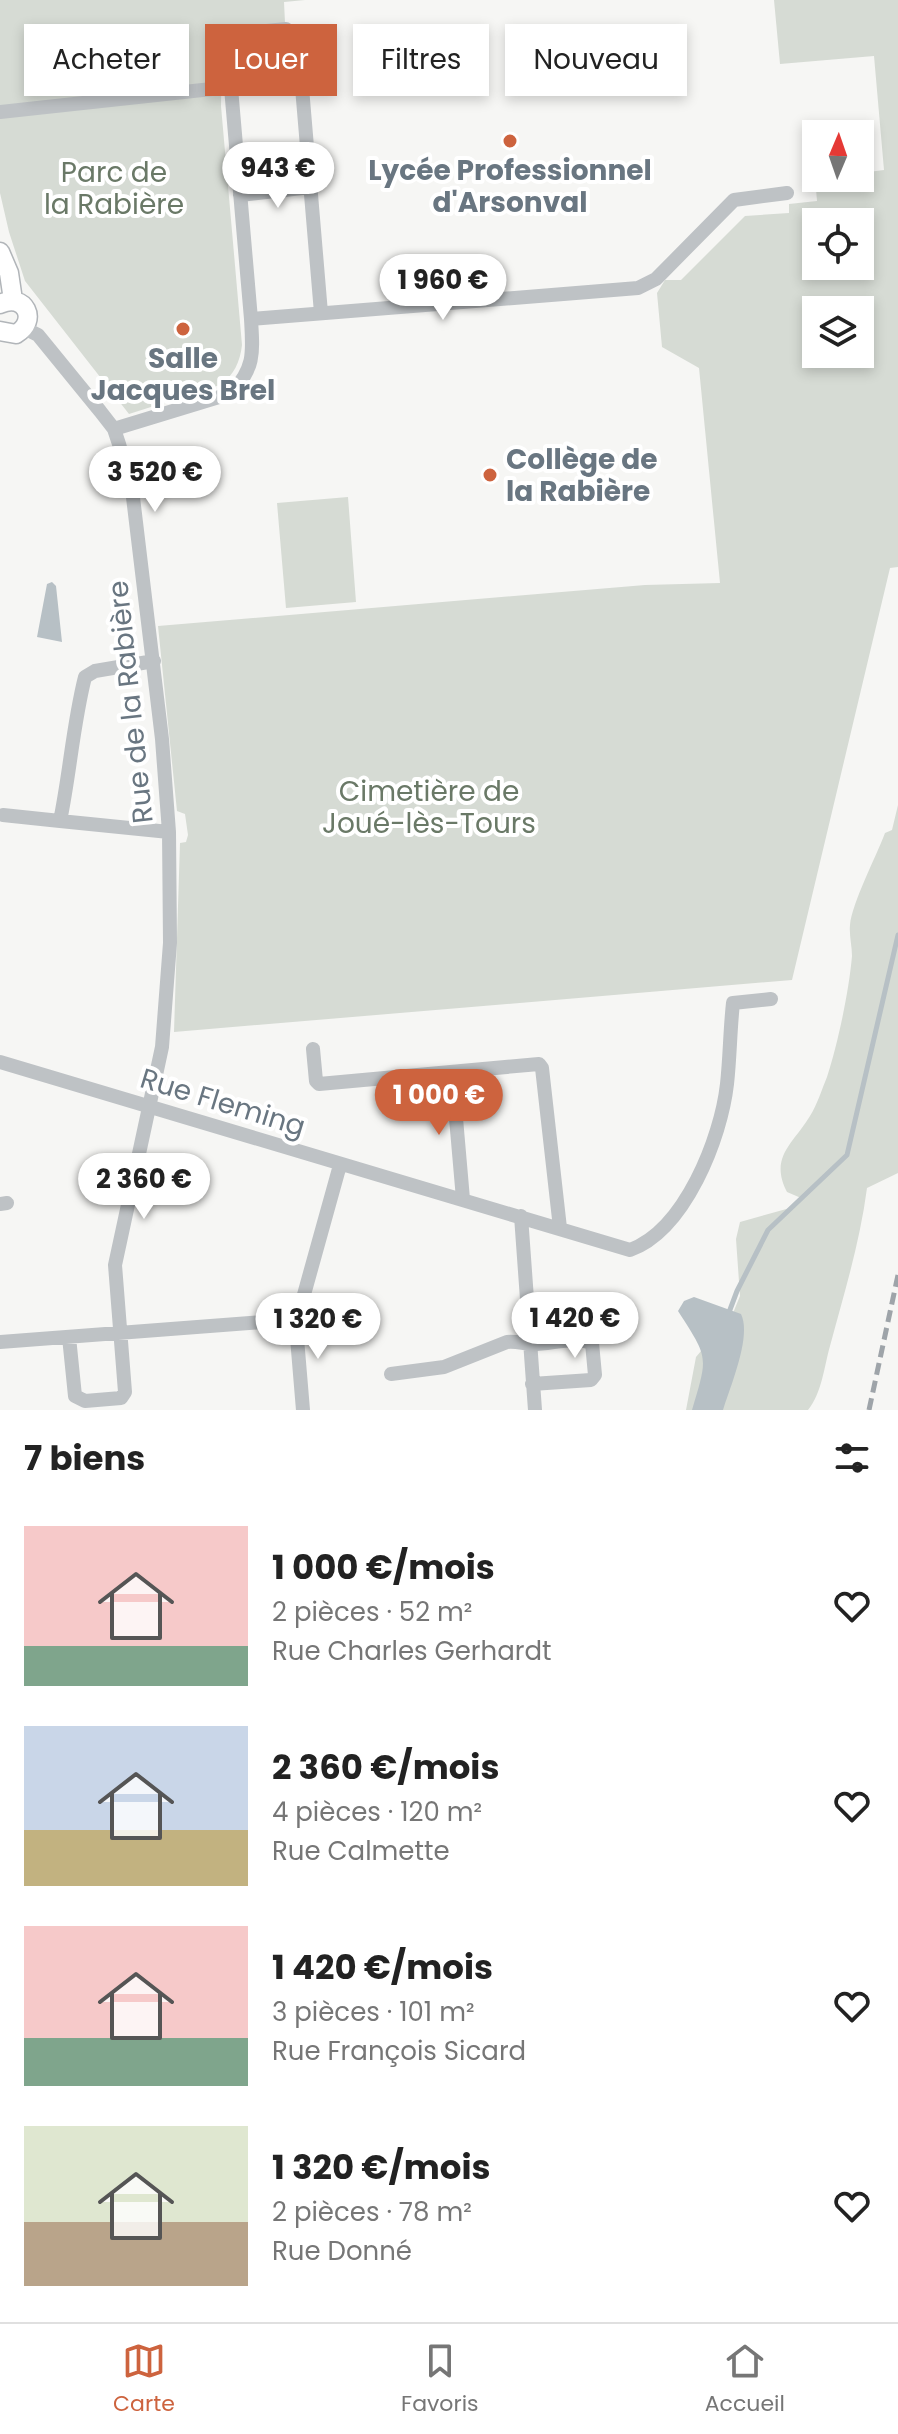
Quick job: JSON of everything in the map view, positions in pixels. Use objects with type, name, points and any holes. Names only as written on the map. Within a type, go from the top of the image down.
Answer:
[{"type":"main road","points":[[0,252],[9,273],[6,302],[25,308],[28,318],[24,328],[10,335],[0,332]]},
{"type":"street","points":[[0,112],[205,90]]},
{"type":"street","points":[[114,429],[232,393],[251,364],[251,319],[231,96]]},
{"type":"street","points":[[303,96],[321,313]]},
{"type":"street","points":[[240,195],[311,187]]},
{"type":"street","points":[[251,319],[638,288],[656,279],[734,200],[787,193]]},
{"type":"street","name":"Rue de la Rabière","points":[[24,328],[38,335],[114,429],[132,489],[154,661],[169,832],[170,943],[162,1047],[115,1265],[125,1392],[117,1399],[85,1401],[75,1396],[69,1337]]},
{"type":"street","points":[[60,821],[85,677],[95,671],[154,661]]},
{"type":"street","points":[[3,815],[169,832]]},
{"type":"street","name":"Rue Fleming","points":[[0,1062],[630,1250],[645,1245],[695,1185],[723,1107],[733,1003],[771,999]]},
{"type":"street","points":[[313,1049],[316,1081],[319,1084],[539,1064],[542,1068],[560,1228]]},
{"type":"street","points":[[452,1072],[463,1199]]},
{"type":"street","points":[[0,1342],[290,1320],[300,1309],[340,1165]]},
{"type":"street","points":[[521,1216],[535,1410]]},
{"type":"street","points":[[295,1314],[303,1410]]},
{"type":"street","points":[[391,1374],[444,1367],[496,1344],[577,1340],[592,1343],[595,1375],[591,1380],[532,1384]]},
{"type":"green space","name":"Parc de la Rabière","points":[[0,0],[305,0],[284,2],[285,23],[281,24],[205,24],[205,96],[221,96],[242,345],[236,368],[220,385],[129,414],[25,281],[0,193]]},
{"type":"green space","name":"Cimetière de Joué-lès-Tours","points":[[774,0],[898,0],[898,567],[890,568],[792,980],[174,1032],[180,843],[186,842],[188,835],[185,814],[177,811],[158,626],[645,585],[720,583],[699,368],[662,347],[657,293],[665,280],[681,280],[745,216],[789,213],[789,204],[817,201],[816,192],[874,192],[874,171],[884,170],[874,56],[780,64]]},
{"type":"green space","points":[[348,497],[356,602],[286,608],[277,503]]},
{"type":"green space","points":[[898,805],[898,1173],[867,1188],[856,1248],[822,1380],[808,1410],[686,1410],[696,1357],[733,1313],[740,1296],[736,1239],[740,1222],[790,1208],[801,1198],[787,1192],[782,1180],[782,1160],[813,1112],[827,1077],[848,985],[852,916],[885,833],[892,830]]},
{"type":"shaded area","points":[[52,582],[56,586],[62,642],[37,637],[47,584]]},
{"type":"shaded area","points":[[694,1297],[741,1314],[744,1323],[739,1362],[723,1410],[692,1410],[703,1358],[696,1339],[678,1311],[684,1301]]},
{"type":"waterway","points":[[728,1315],[768,1230],[847,1155],[898,935]]},
{"type":"railway","points":[[869,1410],[898,1275]]},
{"type":"place","name":"Lycée Professionnel d'Arsonval","points":[[510,141]]},
{"type":"place","name":"Salle Jacques Brel","points":[[183,329]]},
{"type":"place","name":"Collège de la Rabière","points":[[490,475]]}]
